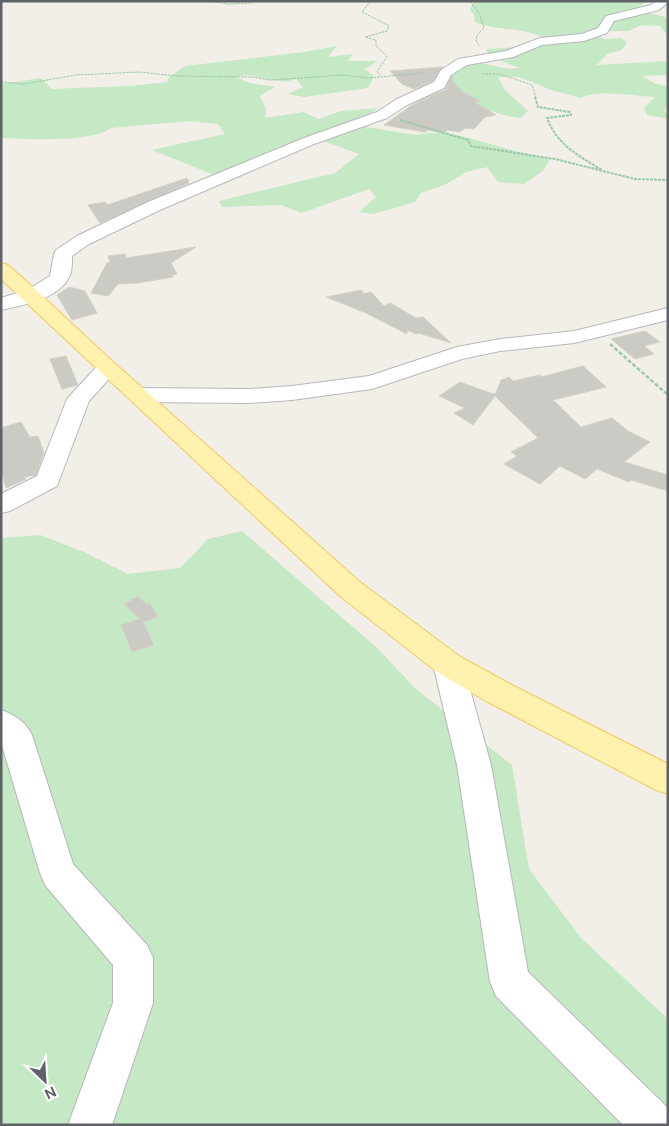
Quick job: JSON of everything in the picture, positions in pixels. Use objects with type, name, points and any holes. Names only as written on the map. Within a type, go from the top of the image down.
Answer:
[{"type":"main road","points":[[1,269],[32,296],[107,369],[139,395],[350,589],[448,664],[497,692],[668,780]]},
{"type":"street","points":[[1,304],[32,296],[53,284],[61,274],[62,254],[83,240],[154,206],[310,141],[382,115],[402,102],[438,85],[446,73],[459,61],[509,54],[540,42],[584,37],[603,30],[605,23],[610,18],[655,8],[663,1]]},
{"type":"street","points":[[423,73],[414,76],[415,80],[430,90]]},
{"type":"street","points":[[139,395],[249,396],[372,382],[470,350],[574,337],[668,314]]},
{"type":"street","points":[[1,505],[48,480],[78,398],[107,369]]},
{"type":"street","points":[[448,664],[474,765],[510,982],[654,1125]]},
{"type":"street","points":[[1,723],[16,734],[58,873],[133,958],[133,1003],[90,1125]]},
{"type":"path","points":[[210,1],[228,4],[252,3],[255,1]]},
{"type":"path","points":[[371,1],[362,12],[389,26],[387,31],[365,36],[365,38],[376,40],[376,46],[387,56],[377,72],[382,76]]},
{"type":"path","points":[[470,1],[480,15],[484,28],[476,41],[488,57]]},
{"type":"path","points":[[459,61],[469,73],[500,74],[532,85],[538,107],[570,112],[571,115],[567,117],[552,116],[547,118],[550,129],[560,144],[607,173]]},
{"type":"path","points":[[1,82],[24,84],[76,75],[139,72],[182,76],[252,77],[271,80],[343,75],[368,78],[395,77],[423,73]]},
{"type":"path","points":[[382,115],[468,140],[471,146],[555,159],[635,179],[668,180]]},
{"type":"path","points":[[598,332],[668,395]]},
{"type":"green space","points":[[474,1],[647,1],[638,7],[641,11],[665,17],[668,21],[668,36],[660,26],[641,25],[629,31],[605,31],[597,35],[604,39],[622,38],[627,43],[621,50],[607,54],[597,65],[668,61],[668,75],[642,76],[654,83],[668,87],[668,104],[664,112],[668,113],[668,119],[647,115],[644,108],[655,97],[606,93],[588,95],[581,98],[554,91],[519,77],[498,77],[505,90],[528,111],[521,118],[474,107],[432,106],[415,100],[427,93],[456,89],[444,85],[454,73],[463,66],[472,63],[520,68],[494,58],[486,51],[487,49],[508,48],[547,40],[530,33],[475,22],[474,15],[470,10]]},
{"type":"green space","points":[[337,46],[328,57],[353,54],[348,61],[378,61],[364,69],[374,76],[368,88],[304,97],[288,94],[303,87],[296,79],[281,81],[252,76],[236,77],[250,83],[275,87],[260,96],[266,109],[265,118],[303,112],[319,119],[341,111],[378,108],[353,125],[417,135],[438,133],[458,135],[550,159],[544,170],[524,184],[498,182],[487,167],[466,172],[446,184],[421,193],[415,202],[373,214],[359,212],[376,197],[369,189],[301,213],[281,205],[222,207],[219,201],[335,173],[359,154],[315,138],[217,176],[152,150],[225,134],[218,124],[190,121],[111,128],[101,133],[74,138],[1,138],[1,84],[41,78],[52,89],[130,86],[167,82],[169,77],[185,66],[304,52]]},
{"type":"green space","points":[[242,531],[376,647],[416,689],[512,765],[529,869],[581,938],[668,1019],[668,1125],[1,1125],[1,538],[40,535],[84,552],[128,574],[180,568],[208,539]]},
{"type":"building","points":[[443,67],[433,81],[414,89],[402,84],[390,71]]},
{"type":"building","points":[[452,76],[454,83],[463,92],[480,101],[474,102],[496,115],[485,117],[474,129],[465,128],[460,132],[447,130],[445,133],[428,130],[425,132],[384,125],[412,105],[445,90]]},
{"type":"building","points":[[187,178],[189,183],[100,223],[88,205],[105,202],[107,205]]},
{"type":"building","points":[[196,247],[171,263],[177,274],[172,275],[173,277],[138,283],[118,284],[108,296],[91,293],[107,263],[110,262],[108,256],[125,254],[126,258]]},
{"type":"building","points":[[69,287],[85,291],[97,313],[72,320],[57,295]]},
{"type":"building","points":[[361,290],[364,294],[371,292],[384,306],[390,303],[416,318],[423,317],[451,343],[407,330],[407,334],[366,313],[326,297]]},
{"type":"building","points":[[645,331],[660,342],[644,346],[654,354],[635,359],[611,339]]},
{"type":"building","points":[[66,356],[78,385],[62,389],[50,359]]},
{"type":"building","points":[[583,366],[606,387],[553,400],[581,427],[612,418],[628,431],[650,442],[624,462],[668,475],[668,491],[631,480],[629,482],[597,469],[585,479],[560,466],[540,484],[504,464],[517,456],[511,452],[538,438],[495,396],[473,425],[454,413],[465,408],[439,396],[460,382],[493,394],[496,393],[501,380],[509,377],[513,381],[540,375],[541,377]]},
{"type":"building","points":[[21,422],[30,437],[38,436],[44,453],[36,475],[25,477],[26,479],[6,488],[1,471],[1,428]]},
{"type":"building","points":[[138,596],[146,604],[150,603],[158,617],[143,622],[154,645],[132,652],[121,625],[140,619],[124,604]]}]
